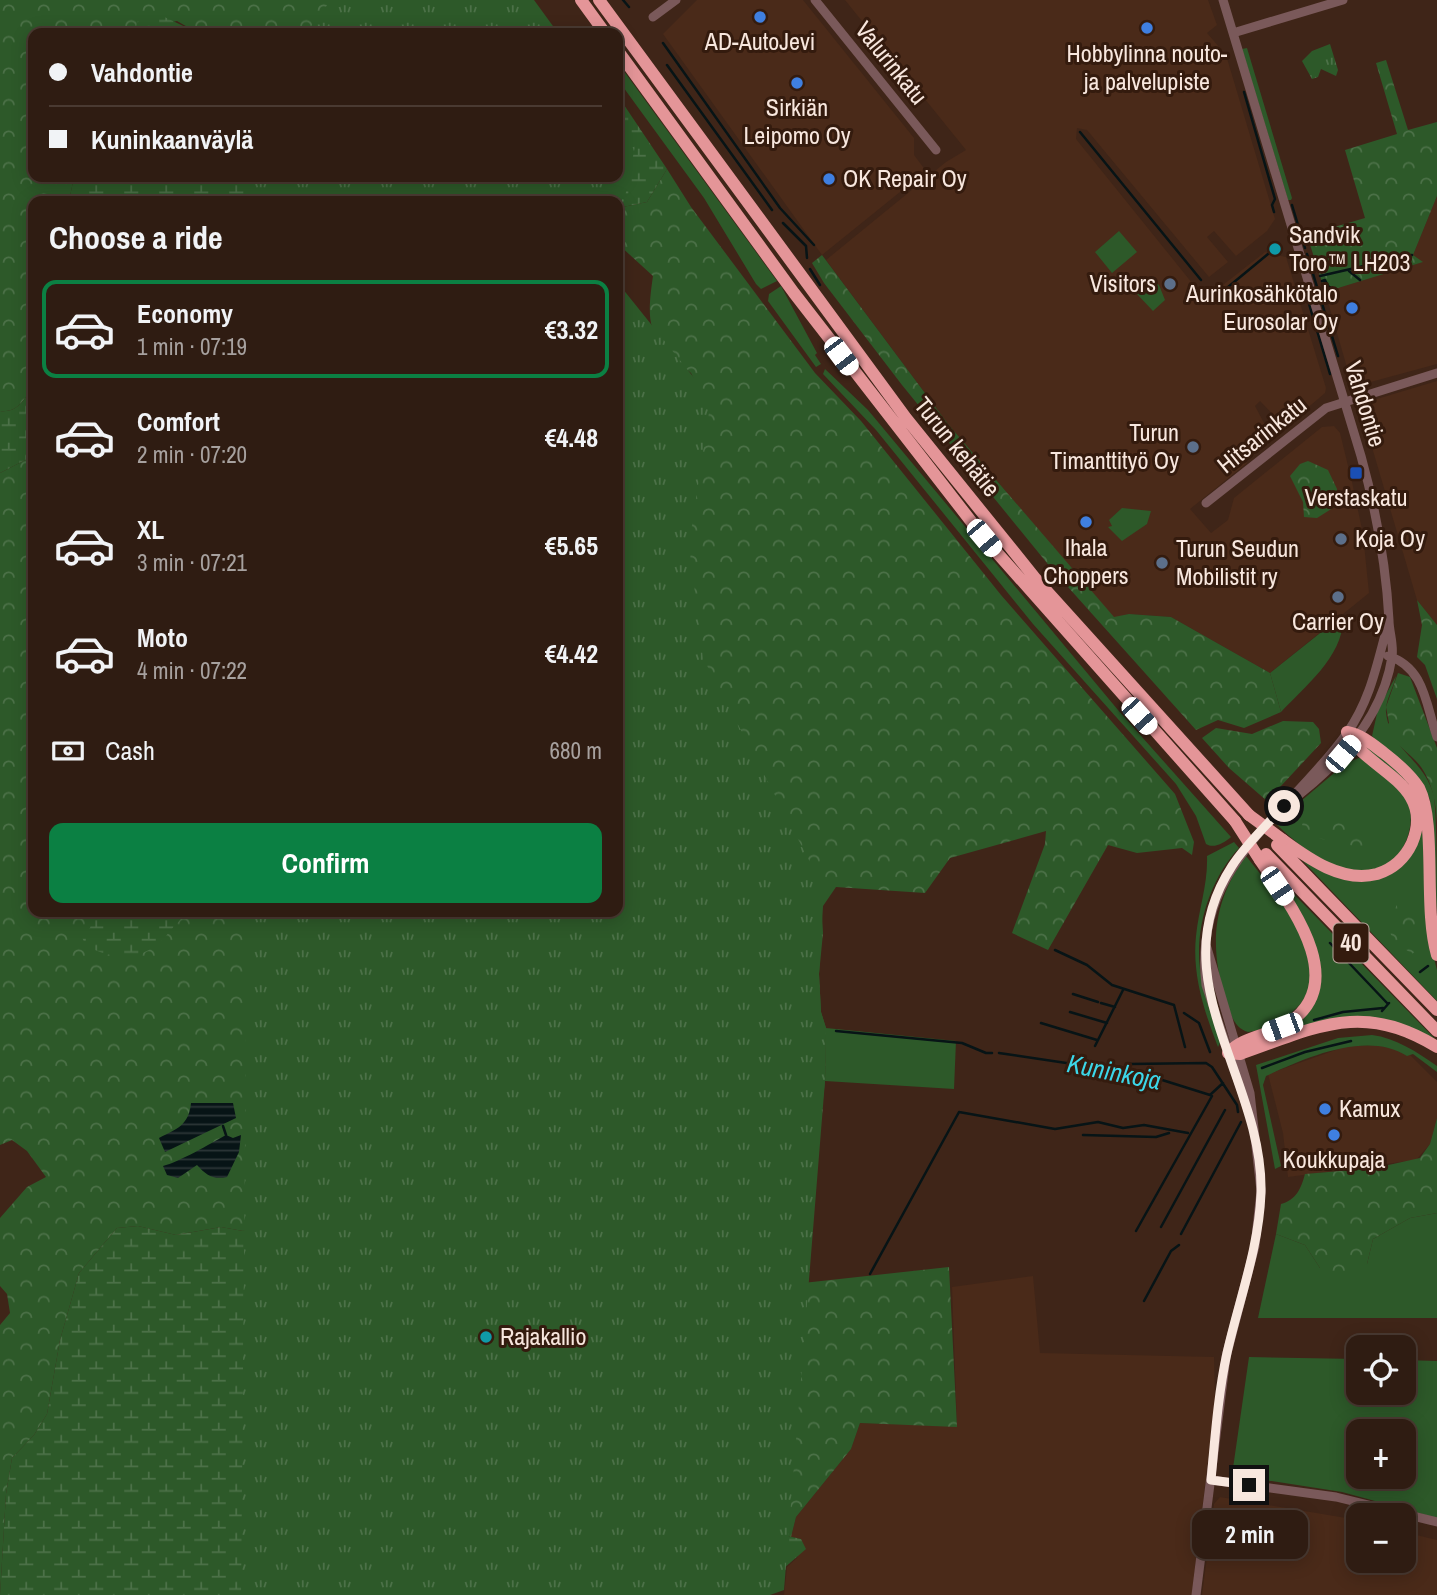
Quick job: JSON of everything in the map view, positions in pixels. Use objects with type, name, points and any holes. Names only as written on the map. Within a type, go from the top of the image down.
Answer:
[{"type":"highway","points":[[581,0],[601,28]]},
{"type":"highway","name":"Turun kehätie","points":[[599,0],[620,28]]},
{"type":"highway","name":"Turun kehätie","points":[[623,33],[914,428],[1035,578],[1245,811],[1280,843]]},
{"type":"highway","name":"Turun kehätie","points":[[623,58],[794,293],[984,538],[1233,818],[1263,857]]},
{"type":"highway","points":[[1280,843],[1351,876],[1379,873],[1395,865],[1407,852],[1417,826],[1410,794],[1353,736]]},
{"type":"highway","points":[[1353,736],[1405,770],[1424,800],[1428,831],[1430,915],[1437,955]]},
{"type":"highway","name":"40","points":[[1280,843],[1437,1010]]},
{"type":"highway","points":[[1235,1050],[1293,1020],[1309,1001],[1314,983],[1315,962],[1307,937],[1263,857]]},
{"type":"highway","name":"40","points":[[1263,857],[1437,1031]]},
{"type":"highway","points":[[1235,1050],[1325,1025],[1357,1020],[1399,1027],[1437,1047]]},
{"type":"street","points":[[653,17],[676,0]]},
{"type":"street","name":"Valurinkatu","points":[[816,0],[936,150]]},
{"type":"street","name":"Vahdontie","points":[[1196,1595],[1226,1357],[1247,1281],[1260,1214],[1260,1167],[1254,1124],[1235,1050],[1206,985],[1212,908],[1236,860],[1284,806],[1353,736],[1373,710],[1387,656],[1389,622],[1388,582],[1373,501],[1223,0]]},
{"type":"street","points":[[1233,33],[1343,0]]},
{"type":"street","points":[[1345,401],[1437,373]]},
{"type":"street","name":"Hitsarinkatu","points":[[1206,503],[1320,412],[1345,401]]},
{"type":"street","points":[[1387,656],[1405,664],[1419,678],[1437,737]]},
{"type":"street","points":[[1211,1480],[1336,1497],[1437,1522]]},
{"type":"shaded area","points":[[697,0],[803,0],[914,138],[914,155],[926,171],[822,255],[663,34]]},
{"type":"shaded area","points":[[845,0],[1208,0],[1217,25],[1207,33],[1226,55],[1275,219],[1267,231],[1236,256],[1214,231],[1207,237],[1228,262],[1209,277],[1087,130],[1077,128],[1076,139],[1205,299],[1265,252],[1286,257],[1326,388],[1325,393],[1285,427],[1260,401],[1255,406],[1272,438],[1245,460],[1247,463],[1190,509],[1211,533],[1228,520],[1234,498],[1322,427],[1334,426],[1340,433],[1363,534],[1369,593],[1270,673],[1171,617],[1129,614],[1114,618],[948,424],[826,260],[946,162],[966,150]]},
{"type":"shaded area","points":[[1437,196],[1437,364],[1356,386],[1351,381],[1325,292],[1422,262],[1413,255]]},
{"type":"shaded area","points":[[1437,381],[1437,625],[1417,600],[1361,410],[1367,402]]},
{"type":"shaded area","points":[[1378,1045],[1408,1053],[1437,1082],[1437,1118],[1430,1144],[1416,1160],[1288,1177],[1283,1133],[1268,1074],[1347,1046]]},
{"type":"shaded area","points":[[191,1103],[233,1103],[236,1118],[165,1152],[159,1138],[177,1129],[185,1121]]},
{"type":"shaded area","points":[[226,1135],[233,1138],[241,1135],[239,1152],[227,1177],[210,1176],[197,1165],[178,1178],[167,1175],[163,1166]]},
{"type":"shaded area","points":[[1033,1276],[1040,1353],[1214,1357],[1215,1402],[1192,1595],[784,1595],[787,1567],[797,1558],[801,1539],[791,1537],[796,1517],[851,1449],[860,1423],[957,1426],[952,1287]]},
{"type":"shaded area","points":[[1220,1497],[1346,1518],[1346,1573],[1416,1573],[1416,1535],[1437,1540],[1437,1595],[1202,1595],[1214,1504]]},
{"type":"green space","points":[[0,0],[369,0],[357,28],[189,28],[177,21],[144,28],[28,28],[28,182],[73,182],[70,196],[28,196],[28,393],[12,410],[0,411]]},
{"type":"green space","points":[[331,0],[534,0],[554,28],[310,28]]},
{"type":"green space","points":[[154,12],[188,28],[136,28],[137,22]]},
{"type":"green space","points":[[1330,44],[1338,70],[1336,76],[1321,69],[1318,77],[1312,79],[1302,61],[1312,51]]},
{"type":"green space","points":[[1247,48],[1291,200],[1288,200],[1242,49]]},
{"type":"green space","points":[[1386,60],[1408,130],[1437,122],[1437,196],[1413,255],[1423,262],[1325,292],[1307,235],[1365,218],[1345,150],[1397,134],[1376,63]]},
{"type":"green space","points":[[623,70],[777,281],[761,289],[756,284],[704,198],[623,87]]},
{"type":"green space","points":[[623,103],[667,169],[647,202],[623,207],[623,196],[70,196],[73,182],[623,182]]},
{"type":"green space","points":[[623,123],[636,141],[623,207],[623,196],[253,196],[254,182],[623,182]]},
{"type":"green space","points":[[667,169],[691,207],[815,373],[861,421],[1001,595],[1175,794],[1194,842],[1192,855],[1182,848],[1137,853],[1108,845],[1048,950],[1012,933],[1045,844],[1046,831],[950,858],[925,893],[836,887],[823,906],[819,974],[821,1012],[826,1028],[825,1081],[803,1283],[949,1267],[957,1427],[860,1423],[851,1449],[796,1517],[791,1537],[267,1226],[243,1231],[221,1227],[176,1235],[138,1226],[117,1228],[79,1273],[60,1340],[47,1414],[34,1435],[12,1458],[6,1494],[0,1595],[0,1325],[10,1313],[7,1294],[0,1286],[0,1218],[27,1187],[46,1177],[27,1151],[12,1140],[0,1145],[0,473],[28,459],[28,917],[623,917],[623,884],[685,531],[694,379],[654,332],[650,309],[653,276],[623,249],[623,207],[647,202]]},
{"type":"green space","points":[[1119,231],[1137,252],[1112,273],[1095,252]]},
{"type":"green space","points":[[822,255],[948,424],[1114,617],[1129,614],[1171,617],[1270,673],[1281,712],[1244,728],[1218,720],[1196,730],[1051,568],[902,385],[824,283],[812,263]]},
{"type":"green space","points":[[1150,279],[1159,285],[1165,300],[1153,311],[1136,293]]},
{"type":"green space","points":[[781,286],[817,353],[815,355],[821,364],[816,367],[768,301],[769,294]]},
{"type":"green space","points":[[623,289],[711,399],[689,545],[703,658],[820,881],[823,933],[819,974],[821,1012],[826,1028],[825,1081],[784,1590],[770,1595],[241,1595],[247,917],[623,917]]},
{"type":"green space","points":[[825,369],[868,410],[1118,710],[1231,837],[1216,846],[1206,844],[1196,816],[1176,784],[1033,624],[876,430],[823,374]]},
{"type":"green space","points":[[28,393],[28,459],[0,473],[0,411],[12,410]]},
{"type":"green space","points":[[1308,461],[1328,470],[1337,489],[1336,506],[1317,518],[1304,517],[1303,502],[1290,476],[1300,464]]},
{"type":"green space","points":[[1122,508],[1151,511],[1147,524],[1122,541],[1108,527],[1112,526],[1109,520]]},
{"type":"green space","points":[[1417,600],[1437,625],[1437,699],[1425,665],[1417,657],[1422,625]]},
{"type":"green space","points":[[1343,619],[1337,646],[1329,659],[1281,712],[1270,673],[1334,622]]},
{"type":"green space","points":[[1398,673],[1410,677],[1437,748],[1437,823],[1434,797],[1425,773],[1395,741],[1386,726],[1389,723],[1386,707]]},
{"type":"green space","points":[[1396,676],[1386,708],[1389,725],[1400,745],[1429,783],[1434,796],[1437,919],[1430,800],[1423,786],[1372,736],[1378,709]]},
{"type":"green space","points":[[1283,721],[1313,722],[1319,729],[1321,743],[1267,801],[1229,768],[1202,738],[1216,728],[1252,734]]},
{"type":"green space","points":[[1368,747],[1402,775],[1421,803],[1429,939],[1437,970],[1437,1001],[1300,858],[1319,869],[1387,876],[1421,818],[1367,750]]},
{"type":"green space","points":[[1359,758],[1366,759],[1400,786],[1409,803],[1411,818],[1404,846],[1384,867],[1371,872],[1356,872],[1322,860],[1302,847],[1275,823],[1346,763]]},
{"type":"green space","points":[[1315,815],[1358,828],[1374,839],[1363,848],[1317,838],[1304,829],[1302,824],[1307,816]]},
{"type":"green space","points":[[1234,842],[1239,848],[1218,877],[1204,912],[1199,949],[1205,992],[1221,1041],[1218,1047],[1200,993],[1196,936],[1207,856]]},
{"type":"green space","points":[[1246,856],[1286,907],[1298,927],[1307,947],[1311,968],[1309,987],[1299,1006],[1276,1024],[1248,1032],[1235,1023],[1228,1007],[1220,978],[1216,941],[1217,924],[1227,890]]},
{"type":"green space","points":[[1282,882],[1437,1041],[1388,1021],[1349,1018],[1330,1021],[1261,1042],[1319,986]]},
{"type":"green space","points":[[1410,894],[1416,910],[1420,948],[1412,954],[1394,939],[1390,930],[1391,917],[1397,904]]},
{"type":"green space","points":[[93,917],[182,917],[152,948],[132,956],[111,955],[86,946],[81,935],[90,928]]},
{"type":"green space","points":[[826,1028],[956,1041],[954,1089],[825,1081]]},
{"type":"green space","points":[[1372,1035],[1398,1042],[1414,1051],[1437,1066],[1437,1072],[1413,1054],[1407,1056],[1391,1049],[1355,1046],[1317,1055],[1266,1076],[1263,1085],[1281,1166],[1275,1169],[1256,1065],[1338,1038]]},
{"type":"green space","points":[[1437,1118],[1437,1213],[1410,1218],[1373,1239],[1367,1264],[1354,1279],[1336,1283],[1320,1268],[1305,1245],[1276,1234],[1281,1204],[1291,1200],[1297,1193],[1305,1174],[1375,1168],[1420,1158],[1430,1144]]},
{"type":"green space","points":[[1437,1213],[1437,1318],[1258,1318],[1276,1234],[1305,1245],[1320,1268],[1367,1264],[1373,1239],[1410,1218]]},
{"type":"green space","points":[[138,1226],[176,1235],[221,1227],[243,1231],[267,1226],[788,1536],[801,1539],[806,1549],[776,1575],[740,1595],[0,1595],[6,1494],[12,1458],[34,1435],[47,1414],[60,1340],[79,1273],[117,1228]]},
{"type":"green space","points":[[1249,1357],[1346,1359],[1346,1405],[1416,1405],[1416,1360],[1437,1361],[1437,1518],[1416,1512],[1416,1503],[1382,1503],[1342,1492],[1232,1475]]},
{"type":"waterway","points":[[623,0],[629,7]]},
{"type":"waterway","points":[[663,43],[780,208],[814,245]]},
{"type":"waterway","points":[[667,65],[772,210]]},
{"type":"waterway","points":[[1244,92],[1275,199],[1272,205],[1274,212]]},
{"type":"waterway","points":[[1080,132],[1201,280]]},
{"type":"waterway","points":[[1292,205],[1298,225]]},
{"type":"waterway","points":[[783,223],[806,246],[807,258]]},
{"type":"waterway","points":[[1302,238],[1305,248]]},
{"type":"waterway","points":[[1212,293],[1216,297],[1268,254]]},
{"type":"waterway","points":[[1307,254],[1338,356]]},
{"type":"waterway","points":[[1320,276],[1412,255]]},
{"type":"waterway","points":[[810,269],[820,285]]},
{"type":"waterway","points":[[1349,271],[1360,280]]},
{"type":"waterway","points":[[1322,281],[1325,280],[1333,289]]},
{"type":"waterway","points":[[1304,287],[1330,374]]},
{"type":"waterway","points":[[1330,943],[1388,1004]]},
{"type":"waterway","points":[[1055,950],[1087,965],[1112,985],[1174,1005],[1185,1047]]},
{"type":"waterway","name":"Kuninkoja","points":[[1420,972],[1428,966]]},
{"type":"waterway","points":[[1095,1046],[1123,990]]},
{"type":"waterway","points":[[1073,994],[1098,1002]]},
{"type":"waterway","points":[[1101,1003],[1115,1007]]},
{"type":"waterway","name":"Kuninkoja","points":[[1382,1011],[1389,1003]]},
{"type":"waterway","points":[[1314,1020],[1343,1012],[1383,1008]]},
{"type":"waterway","points":[[1070,1012],[1107,1023]]},
{"type":"waterway","points":[[1184,1013],[1199,1023],[1210,1052]]},
{"type":"waterway","points":[[1041,1023],[1097,1040]]},
{"type":"waterway","name":"Kuninkoja","points":[[836,1031],[962,1043],[992,1053]]},
{"type":"waterway","name":"Kuninkoja","points":[[1262,1068],[1305,1052],[1351,1041]]},
{"type":"waterway","name":"Kuninkoja","points":[[999,1053],[1093,1067],[1124,1068],[1210,1095],[1223,1083]]},
{"type":"waterway","points":[[1129,1064],[1206,1063],[1212,1067]]},
{"type":"waterway","points":[[1212,1067],[1237,1105],[1238,1112]]},
{"type":"waterway","points":[[1136,1231],[1212,1096]]},
{"type":"waterway","points":[[1161,1227],[1225,1110]]},
{"type":"waterway","points":[[870,1274],[959,1112],[1055,1129],[1098,1122],[1123,1128],[1144,1125],[1188,1133]]},
{"type":"waterway","points":[[1181,1234],[1241,1122]]},
{"type":"waterway","points":[[223,1126],[226,1135]]},
{"type":"waterway","points":[[1083,1135],[1156,1137],[1169,1133]]},
{"type":"waterway","points":[[1144,1301],[1171,1251],[1179,1245]]},
{"type":"place","name":"AD-AutoJevi","points":[[760,17]]},
{"type":"place","name":"Hobbylinna nouto- ja palvelupiste","points":[[1147,28]]},
{"type":"place","name":"Sirkiän Leipomo Oy","points":[[797,83]]},
{"type":"place","name":"OK Repair Oy","points":[[829,179]]},
{"type":"place","name":"Sandvik Toro™ LH203","points":[[1275,249]]},
{"type":"place","name":"Visitors","points":[[1170,284]]},
{"type":"place","name":"Aurinkosähkötalo Eurosolar Oy","points":[[1352,308]]},
{"type":"place","name":"Turun Timanttityö Oy","points":[[1193,447]]},
{"type":"place","name":"Verstaskatu","points":[[1356,473]]},
{"type":"place","name":"Ihala Choppers","points":[[1086,522]]},
{"type":"place","name":"Koja Oy","points":[[1341,539]]},
{"type":"place","name":"Turun Seudun Mobilistit ry","points":[[1162,563]]},
{"type":"place","name":"Carrier Oy","points":[[1338,597]]},
{"type":"place","name":"Kamux","points":[[1325,1109]]},
{"type":"place","name":"Koukkupaja","points":[[1334,1135]]},
{"type":"place","name":"Rajakallio","points":[[486,1337]]},
{"type":"route","points":[[1249,1485],[1211,1480],[1226,1357],[1247,1281],[1260,1214],[1259,1156],[1254,1124],[1210,1000],[1204,967],[1212,908],[1224,880],[1231,866],[1284,806]]}]
